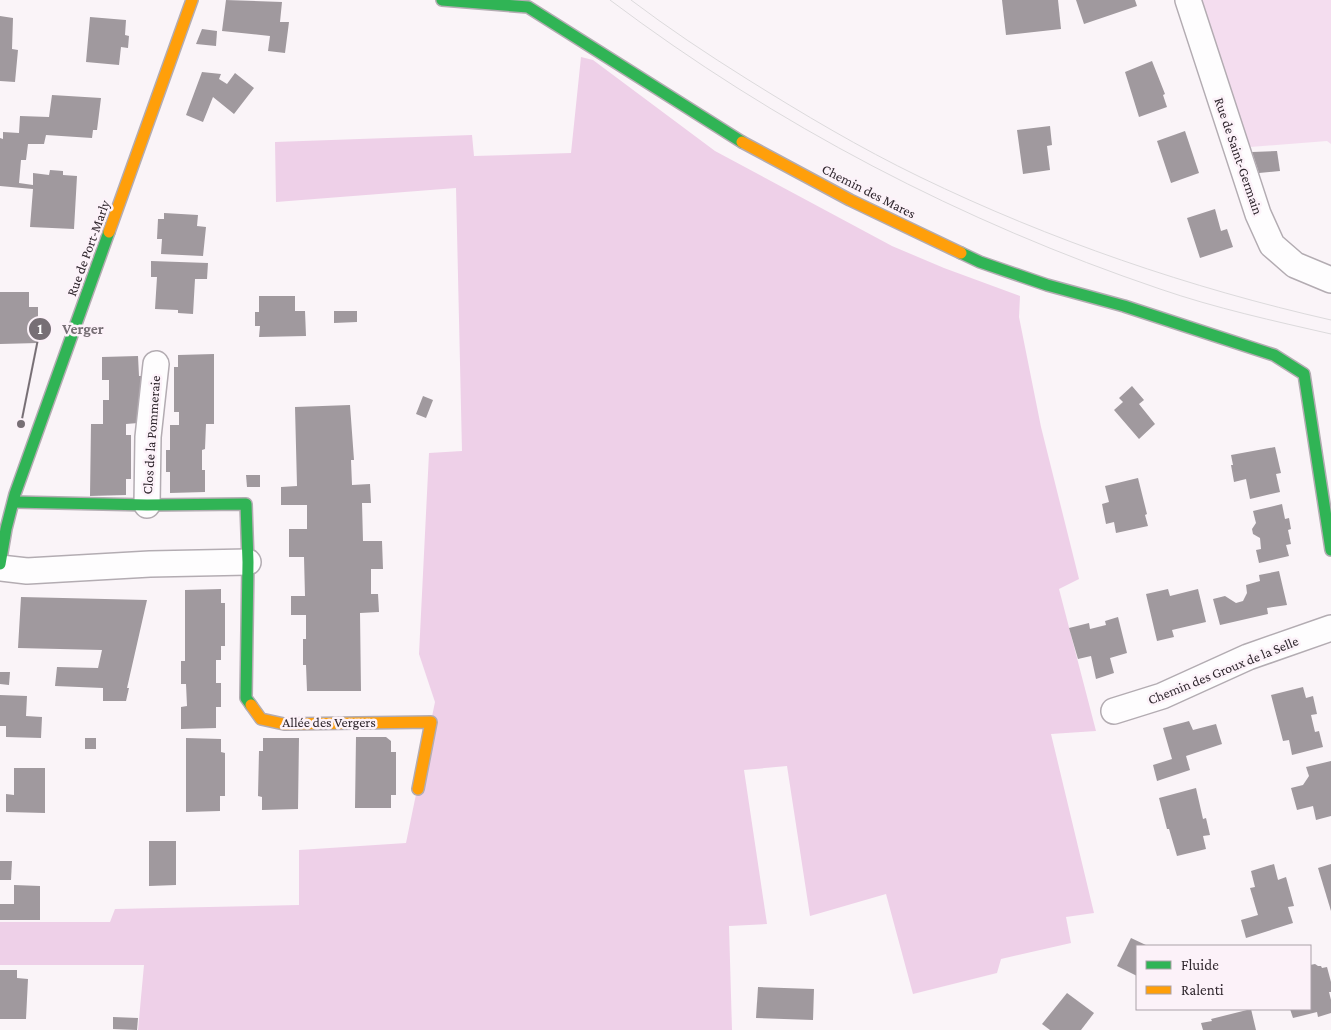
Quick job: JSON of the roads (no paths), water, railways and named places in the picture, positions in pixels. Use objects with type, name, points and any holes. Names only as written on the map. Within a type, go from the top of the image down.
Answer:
[{"type":"street","name":"Rue de Port-Marly","points":[[0,566],[10,495],[192,0]]},
{"type":"street","name":"Chemin des Mares","points":[[442,0],[528,7],[732,137],[850,200],[980,262],[1274,355],[1304,374],[1331,550]]},
{"type":"street","name":"Rue de Saint-Germain","points":[[1188,0],[1258,214],[1272,245],[1295,265],[1331,280]]},
{"type":"street","name":"Clos de la Pommeraie","points":[[147,505],[148,437],[156,364]]},
{"type":"street","name":"Allée des Vergers","points":[[10,495],[147,505],[246,504],[248,562],[246,698],[261,719],[284,724],[431,722],[418,789]]},
{"type":"street","points":[[0,566],[27,571],[150,564],[248,562]]},
{"type":"street","name":"Chemin des Groux de la Selle","points":[[1114,711],[1162,696],[1248,657],[1331,628]]},
{"type":"tram line","points":[[610,0],[673,46],[805,129],[943,201],[1014,233],[1160,289],[1223,308],[1331,334]]},
{"type":"tram line","points":[[631,0],[702,50],[811,118],[898,166],[969,200],[1121,260],[1226,293],[1331,320]]},
{"type":"place","name":"Verger","points":[[21,424]]}]
